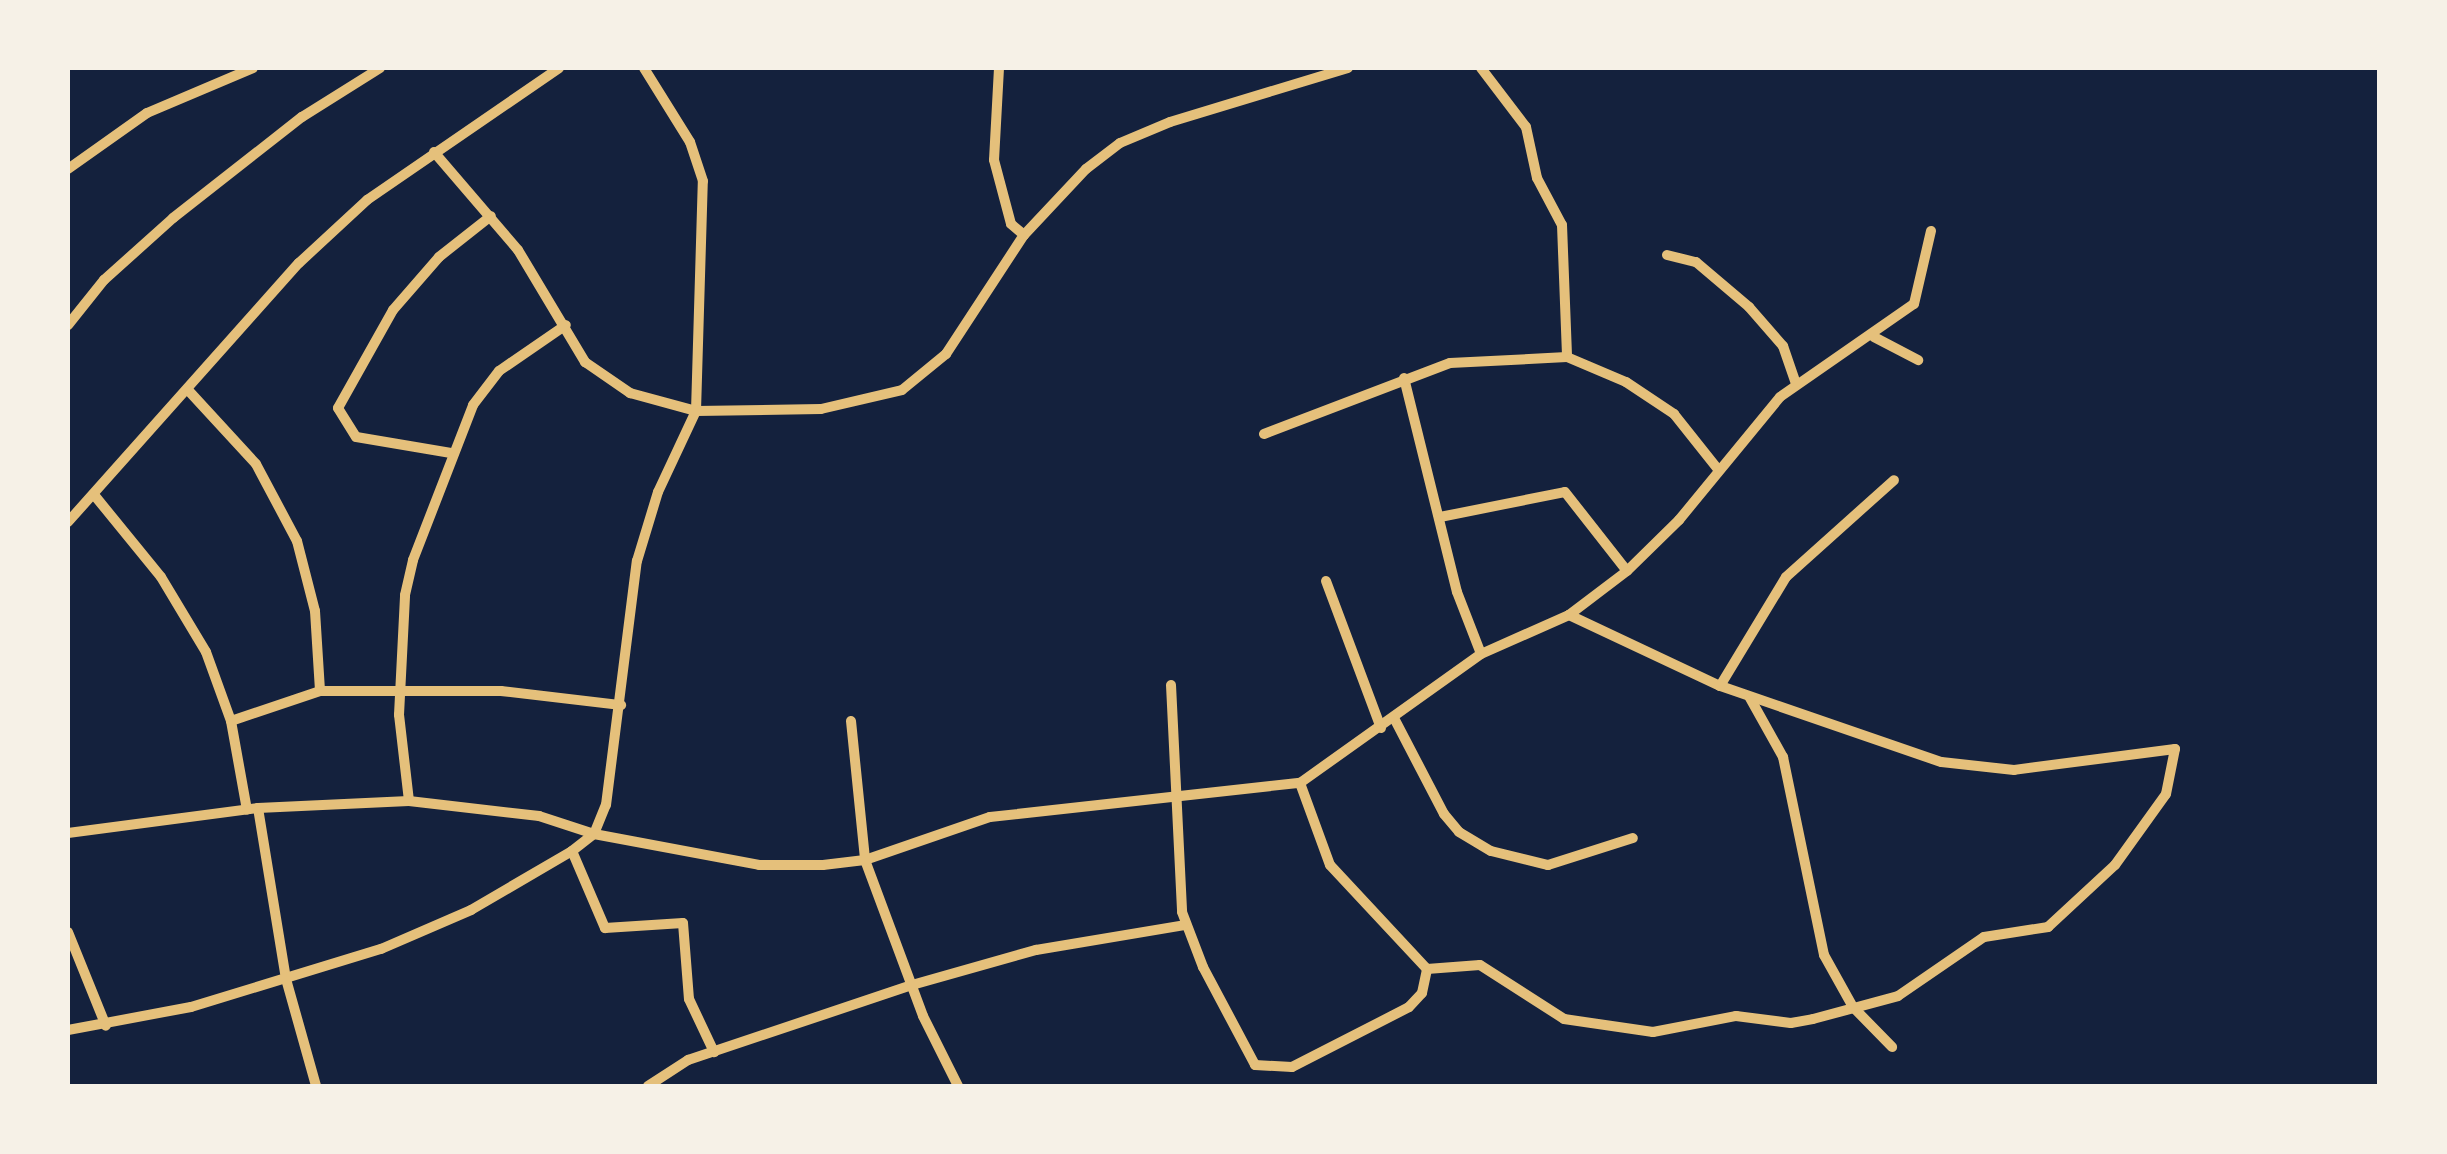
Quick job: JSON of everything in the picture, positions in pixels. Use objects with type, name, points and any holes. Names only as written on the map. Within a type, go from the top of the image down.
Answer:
[{"type":"street","points":[[68,169],[148,113],[253,68]]},
{"type":"street","points":[[68,325],[104,280],[173,218],[302,117],[380,68]]},
{"type":"street","points":[[68,522],[299,262],[368,200],[560,68]]},
{"type":"street","points":[[68,1030],[106,1026],[380,950],[471,910],[594,834],[606,805],[622,704],[637,561],[658,492],[696,411],[703,182],[690,142],[644,68]]},
{"type":"street","points":[[999,68],[994,160],[1010,224],[1024,235]]},
{"type":"street","points":[[434,152],[490,216],[603,379],[646,399],[696,411],[822,409],[902,390],[946,354],[1024,235],[1086,168],[1120,144],[1348,68]]},
{"type":"street","points":[[1481,68],[1526,127],[1536,178],[1562,226],[1567,357]]},
{"type":"street","points":[[451,452],[356,437],[338,408],[392,310],[439,257],[490,216]]},
{"type":"street","points":[[68,833],[253,809],[410,801],[539,816],[594,834],[759,865],[865,860],[990,817],[1175,800],[1300,783],[1480,654],[1569,615],[1627,570],[1679,520],[1717,468],[1796,382],[1874,337],[1914,304],[1931,231]]},
{"type":"street","points":[[1667,255],[1696,262],[1749,307],[1783,346],[1796,382]]},
{"type":"street","points":[[410,801],[401,691],[405,595],[451,452],[498,371],[566,325]]},
{"type":"street","points":[[1874,337],[1918,360]]},
{"type":"street","points":[[1264,434],[1404,378],[1450,364],[1567,357],[1626,382],[1674,414],[1717,468]]},
{"type":"street","points":[[1404,378],[1480,654]]},
{"type":"street","points":[[188,390],[256,464],[297,541],[315,611],[320,691]]},
{"type":"street","points":[[1720,686],[1786,577],[1894,480]]},
{"type":"street","points":[[1440,517],[1566,492],[1627,570]]},
{"type":"street","points":[[95,496],[182,608],[232,720],[286,979],[316,1086]]},
{"type":"street","points":[[1326,581],[1380,728]]},
{"type":"street","points":[[1427,969],[1480,965],[1564,1019],[1653,1032],[1736,1016],[1790,1024],[1910,990],[1960,947],[1984,936],[2048,927],[2066,917],[2158,808],[2175,749],[2014,770],[1974,769],[1720,686],[1569,615]]},
{"type":"street","points":[[1171,686],[1175,800],[1186,925],[1223,1009],[1256,1064],[1268,1067],[1326,1054],[1410,1007],[1422,992],[1427,969]]},
{"type":"street","points":[[232,720],[320,691],[501,691],[622,704]]},
{"type":"street","points":[[1750,697],[1782,757],[1816,931],[1853,1006],[1892,1047]]},
{"type":"street","points":[[1394,718],[1444,814],[1459,832],[1491,851],[1548,865],[1633,838]]},
{"type":"street","points":[[851,721],[865,860],[912,985],[958,1086]]},
{"type":"street","points":[[1300,783],[1330,866],[1427,969]]},
{"type":"street","points":[[572,851],[605,928],[684,923],[689,1000],[714,1052]]},
{"type":"street","points":[[648,1086],[714,1052],[912,985],[1036,950],[1186,925]]},
{"type":"street","points":[[68,932],[106,1026]]}]
